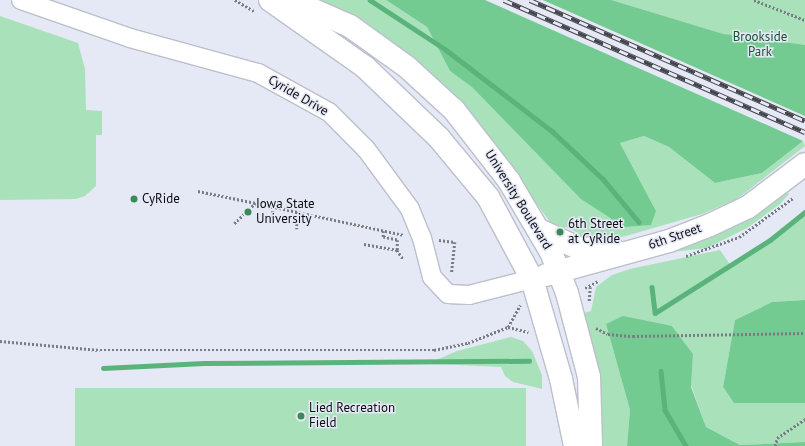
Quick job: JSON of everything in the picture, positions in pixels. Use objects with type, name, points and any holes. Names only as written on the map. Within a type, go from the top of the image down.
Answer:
[{"type":"main road","name":"University Boulevard","points":[[291,0],[355,30],[432,89],[492,157],[538,229],[560,272],[587,364],[591,446]]},
{"type":"main road","name":"University Boulevard","points":[[265,7],[365,66],[439,138],[488,197],[532,279],[561,379],[575,446]]},
{"type":"main road","name":"6th Street","points":[[532,279],[669,241],[748,207],[805,164]]},
{"type":"main road","points":[[538,229],[578,248],[637,250]]},
{"type":"street","name":"Cyride Drive","points":[[21,0],[123,36],[258,73],[329,112],[366,150],[410,209],[422,238],[432,277],[448,294],[469,294],[532,279]]},
{"type":"path","points":[[235,0],[265,7]]},
{"type":"path","points":[[754,0],[805,20]]},
{"type":"path","points":[[198,191],[407,236]]},
{"type":"path","points":[[234,224],[256,203]]},
{"type":"path","points":[[273,207],[273,220],[297,220]]},
{"type":"path","points":[[296,212],[296,229]]},
{"type":"path","points":[[383,231],[383,237],[397,240],[397,250],[404,259]]},
{"type":"path","points":[[453,280],[455,242]]},
{"type":"path","points":[[364,244],[397,250]]},
{"type":"path","points":[[589,308],[590,287]]},
{"type":"path","points":[[508,327],[518,309],[525,304]]},
{"type":"path","points":[[592,322],[598,331],[620,335],[805,333]]},
{"type":"path","points":[[0,341],[100,350],[434,350],[468,343],[508,327],[532,334]]},
{"type":"path","points":[[775,446],[777,438],[805,419]]},
{"type":"green space","points":[[317,0],[386,0],[427,27],[450,71],[656,211],[620,143],[644,136],[669,147],[715,183],[762,173],[803,141],[805,146],[737,199],[702,214],[619,238],[574,240],[578,233],[566,227],[561,233],[550,222],[468,110],[415,61]]},
{"type":"green space","points":[[386,0],[485,0],[803,141],[762,173],[715,183],[669,147],[644,136],[620,143],[656,211],[651,225],[624,227],[581,199],[472,87],[450,71],[427,27]]},
{"type":"green space","name":"Brookside Park","points":[[543,0],[805,0],[805,116]]},
{"type":"green space","name":"Brookside Park","points":[[543,0],[611,0],[723,34],[805,45],[805,116]]},
{"type":"green space","points":[[0,16],[78,43],[85,69],[86,110],[102,111],[102,135],[96,135],[96,186],[85,196],[76,199],[0,200]]},
{"type":"green space","points":[[787,192],[789,194],[780,204],[747,228],[707,248],[672,252],[743,222]]},
{"type":"green space","points":[[805,215],[805,300],[772,302],[735,320],[723,387],[734,403],[805,403],[805,442],[740,445],[706,427],[691,385],[693,354],[672,326],[606,324],[630,410],[627,446],[600,446],[584,313],[591,311],[596,287],[612,275],[630,269],[720,250],[731,266]]},
{"type":"green space","points":[[805,300],[805,403],[734,403],[723,387],[735,320],[772,302]]},
{"type":"green space","points":[[623,316],[672,326],[693,354],[691,387],[706,427],[740,445],[805,442],[805,446],[627,446],[630,410],[606,324]]},
{"type":"green space","points":[[511,337],[523,341],[532,351],[542,375],[542,389],[513,382],[505,376],[501,367],[435,364],[436,360],[457,351]]},
{"type":"green space","name":"Lied Recreation Field","points":[[75,388],[526,388],[526,446],[75,446]]},
{"type":"waterway","points":[[370,0],[445,49],[552,131],[603,179],[639,222]]},
{"type":"waterway","points":[[652,287],[655,313],[770,240],[805,212]]},
{"type":"waterway","points":[[103,368],[204,363],[529,361]]},
{"type":"waterway","points":[[661,371],[665,410],[686,446]]},
{"type":"railway","points":[[504,0],[805,132]]},
{"type":"railway","points":[[530,0],[805,121]]},
{"type":"place","name":"CyRide","points":[[134,199]]},
{"type":"place","name":"Iowa State University","points":[[248,212]]},
{"type":"place","name":"6th Street at CyRide","points":[[560,232]]},
{"type":"place","name":"Lied Recreation Field","points":[[301,416]]}]
